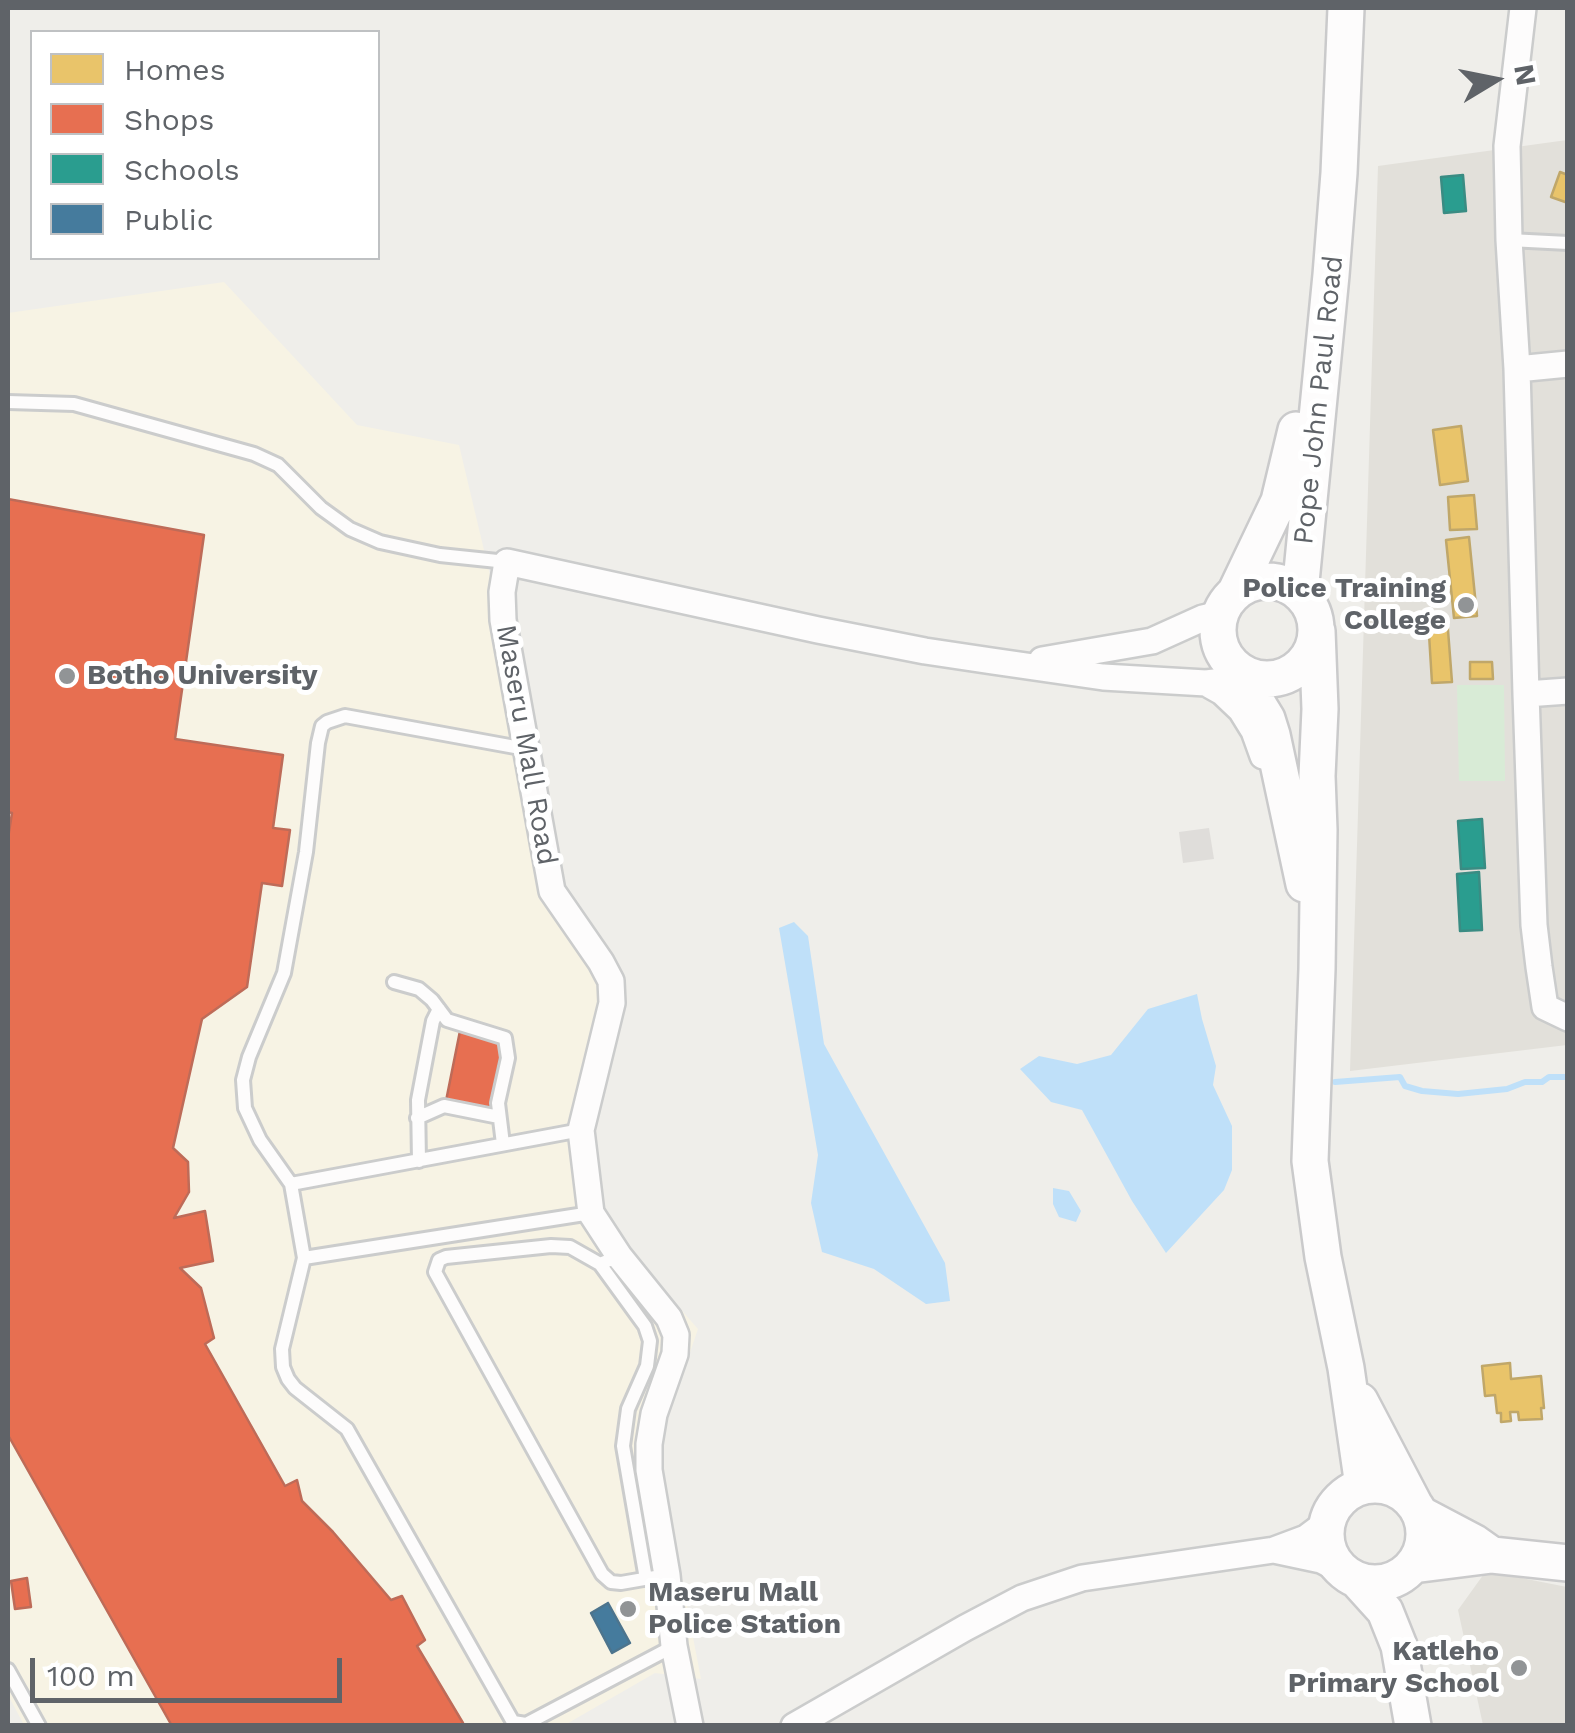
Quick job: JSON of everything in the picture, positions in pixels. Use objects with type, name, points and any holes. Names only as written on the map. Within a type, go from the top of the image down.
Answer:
[{"type":"main road","name":"Pope John Paul Road","points":[[1300,592],[1336,208],[1346,8]]},
{"type":"main road","name":"Pope John Paul Road","points":[[1228,602],[1268,528],[1287,474],[1296,438],[1320,266],[1336,208]]},
{"type":"main road","points":[[1317,631],[1312,651],[1293,672],[1264,680],[1244,674],[1229,662],[1218,630],[1228,602],[1253,582],[1273,580],[1300,592],[1314,614],[1317,631],[1319,830],[1310,1161],[1363,1486]]},
{"type":"main road","points":[[1244,674],[1248,690],[1267,719],[1304,878],[1317,969]]},
{"type":"main road","points":[[1346,1368],[1367,1417],[1417,1509],[1424,1541],[1411,1567],[1390,1581],[1379,1583],[1350,1576]]},
{"type":"main road","points":[[1413,1726],[1399,1646],[1386,1611],[1334,1560],[1326,1530],[1329,1515],[1349,1492],[1377,1484],[1391,1487],[1404,1494],[1417,1509],[1492,1555]]},
{"type":"main road","points":[[1411,1567],[1492,1555],[1568,1563]]},
{"type":"main road","points":[[1399,1646],[1411,1567]]},
{"type":"street","points":[[1523,8],[1507,146],[1534,924],[1544,1007],[1568,1018]]},
{"type":"street","points":[[1517,369],[1568,364]]},
{"type":"street","points":[[506,562],[818,630],[992,662],[1103,677],[1206,683],[1232,680],[1244,674]]},
{"type":"street","name":"Maseru Mall Road","points":[[506,562],[504,620],[552,890],[610,981],[612,1003],[580,1130],[591,1213],[609,1260],[669,1318],[676,1335],[675,1354],[654,1414],[649,1470],[656,1577],[690,1726]]},
{"type":"street","points":[[992,662],[1046,660],[1141,644],[1174,632],[1228,602]]},
{"type":"street","points":[[1206,683],[1241,710],[1254,732],[1276,790],[1286,800]]},
{"type":"street","points":[[1526,694],[1568,691]]},
{"type":"street","points":[[794,1726],[1022,1598],[1082,1578],[1274,1550],[1306,1538],[1329,1515]]},
{"type":"street","points":[[1274,1550],[1321,1560],[1350,1576]]},
{"type":"lane","points":[[1509,240],[1568,242]]},
{"type":"lane","points":[[8,402],[74,404],[254,454],[278,465],[350,529],[380,542],[506,562]]},
{"type":"lane","points":[[526,748],[345,716],[322,726],[306,852],[284,973],[242,1080],[246,1108],[260,1140],[291,1184],[304,1258],[282,1350],[282,1367],[288,1379],[348,1428],[514,1722],[526,1724],[674,1646]]},
{"type":"lane","points":[[394,982],[419,990],[448,1020],[505,1038],[508,1058],[498,1103],[503,1144]]},
{"type":"lane","points":[[419,1160],[418,1100],[439,1009]]},
{"type":"lane","points":[[417,1118],[444,1106],[499,1117]]},
{"type":"lane","points":[[291,1184],[580,1130]]},
{"type":"lane","points":[[304,1258],[591,1213]]},
{"type":"lane","points":[[609,1260],[570,1247],[552,1246],[446,1257],[439,1260],[435,1272],[602,1574],[611,1582],[622,1583],[656,1577]]},
{"type":"lane","points":[[8,1670],[39,1726]]},
{"type":"shaded area","name":"Police Training College","points":[[1567,140],[1567,1045],[1350,1071],[1378,166]]},
{"type":"shaded area","points":[[224,282],[357,425],[459,445],[538,777],[555,892],[624,983],[585,1132],[596,1212],[698,1329],[657,1449],[701,1679],[655,1673],[563,1726],[24,1725],[8,1695],[8,313]]},
{"type":"shaded area","points":[[1209,828],[1214,859],[1183,863],[1179,832]]},
{"type":"shaded area","name":"Katleho Primary School","points":[[1486,1571],[1567,1587],[1567,1725],[1483,1725],[1458,1610]]},
{"type":"green space","points":[[1457,685],[1504,685],[1505,781],[1459,781]]},
{"type":"water","points":[[794,922],[808,936],[824,1044],[945,1263],[950,1301],[926,1304],[874,1269],[822,1252],[811,1203],[818,1155],[779,928]]},
{"type":"water","points":[[1197,994],[1216,1066],[1213,1085],[1232,1126],[1232,1170],[1224,1190],[1166,1253],[1082,1110],[1051,1102],[1020,1069],[1039,1056],[1077,1064],[1111,1055],[1148,1009]]},
{"type":"water","points":[[1053,1188],[1069,1191],[1081,1211],[1076,1222],[1059,1217],[1053,1204]]},
{"type":"building: Homes","points":[[1560,172],[1568,175],[1568,203],[1551,197]]},
{"type":"building: Homes","points":[[1461,426],[1468,481],[1440,485],[1433,430]]},
{"type":"building: Homes","points":[[1474,495],[1477,529],[1450,530],[1448,497]]},
{"type":"building: Homes","points":[[1469,537],[1477,616],[1454,618],[1446,540]]},
{"type":"building: Homes","points":[[1447,617],[1452,682],[1432,683],[1428,618]]},
{"type":"building: Homes","points":[[1470,662],[1492,662],[1493,679],[1470,679]]},
{"type":"building: Homes","points":[[1510,1363],[1511,1379],[1541,1376],[1542,1419],[1519,1420],[1518,1412],[1510,1412],[1511,1421],[1501,1422],[1495,1395],[1485,1396],[1482,1366]]},
{"type":"building: Shops","points":[[8,499],[204,535],[175,739],[283,755],[273,828],[290,830],[282,886],[262,883],[247,987],[202,1019],[173,1148],[188,1162],[189,1192],[174,1218],[205,1211],[213,1261],[180,1268],[201,1288],[214,1338],[205,1344],[285,1486],[297,1480],[302,1501],[391,1600],[402,1596],[425,1640],[417,1646],[463,1723],[461,1726],[172,1726],[8,1435],[8,838],[12,813],[8,812]]},
{"type":"building: Shops","points":[[460,1031],[504,1040],[489,1110],[446,1101]]},
{"type":"building: Shops","points":[[27,1578],[31,1607],[15,1609],[11,1581]]},
{"type":"building: Schools","points":[[1463,175],[1466,211],[1444,213],[1441,177]]},
{"type":"building: Schools","points":[[1482,819],[1485,868],[1461,869],[1458,821]]},
{"type":"building: Schools","points":[[1479,872],[1482,930],[1460,931],[1457,874]]},
{"type":"building: Public","points":[[608,1603],[630,1643],[612,1653],[591,1613]]},
{"type":"waterway","points":[[1335,1082],[1400,1077],[1405,1086],[1422,1091],[1458,1094],[1568,1077]]},
{"type":"place","name":"Police Training College","points":[[1466,605]]},
{"type":"place","name":"Botho University","points":[[67,676]]},
{"type":"place","name":"Maseru Mall Police Station","points":[[628,1609]]},
{"type":"place","name":"Katleho Primary School","points":[[1519,1668]]}]
